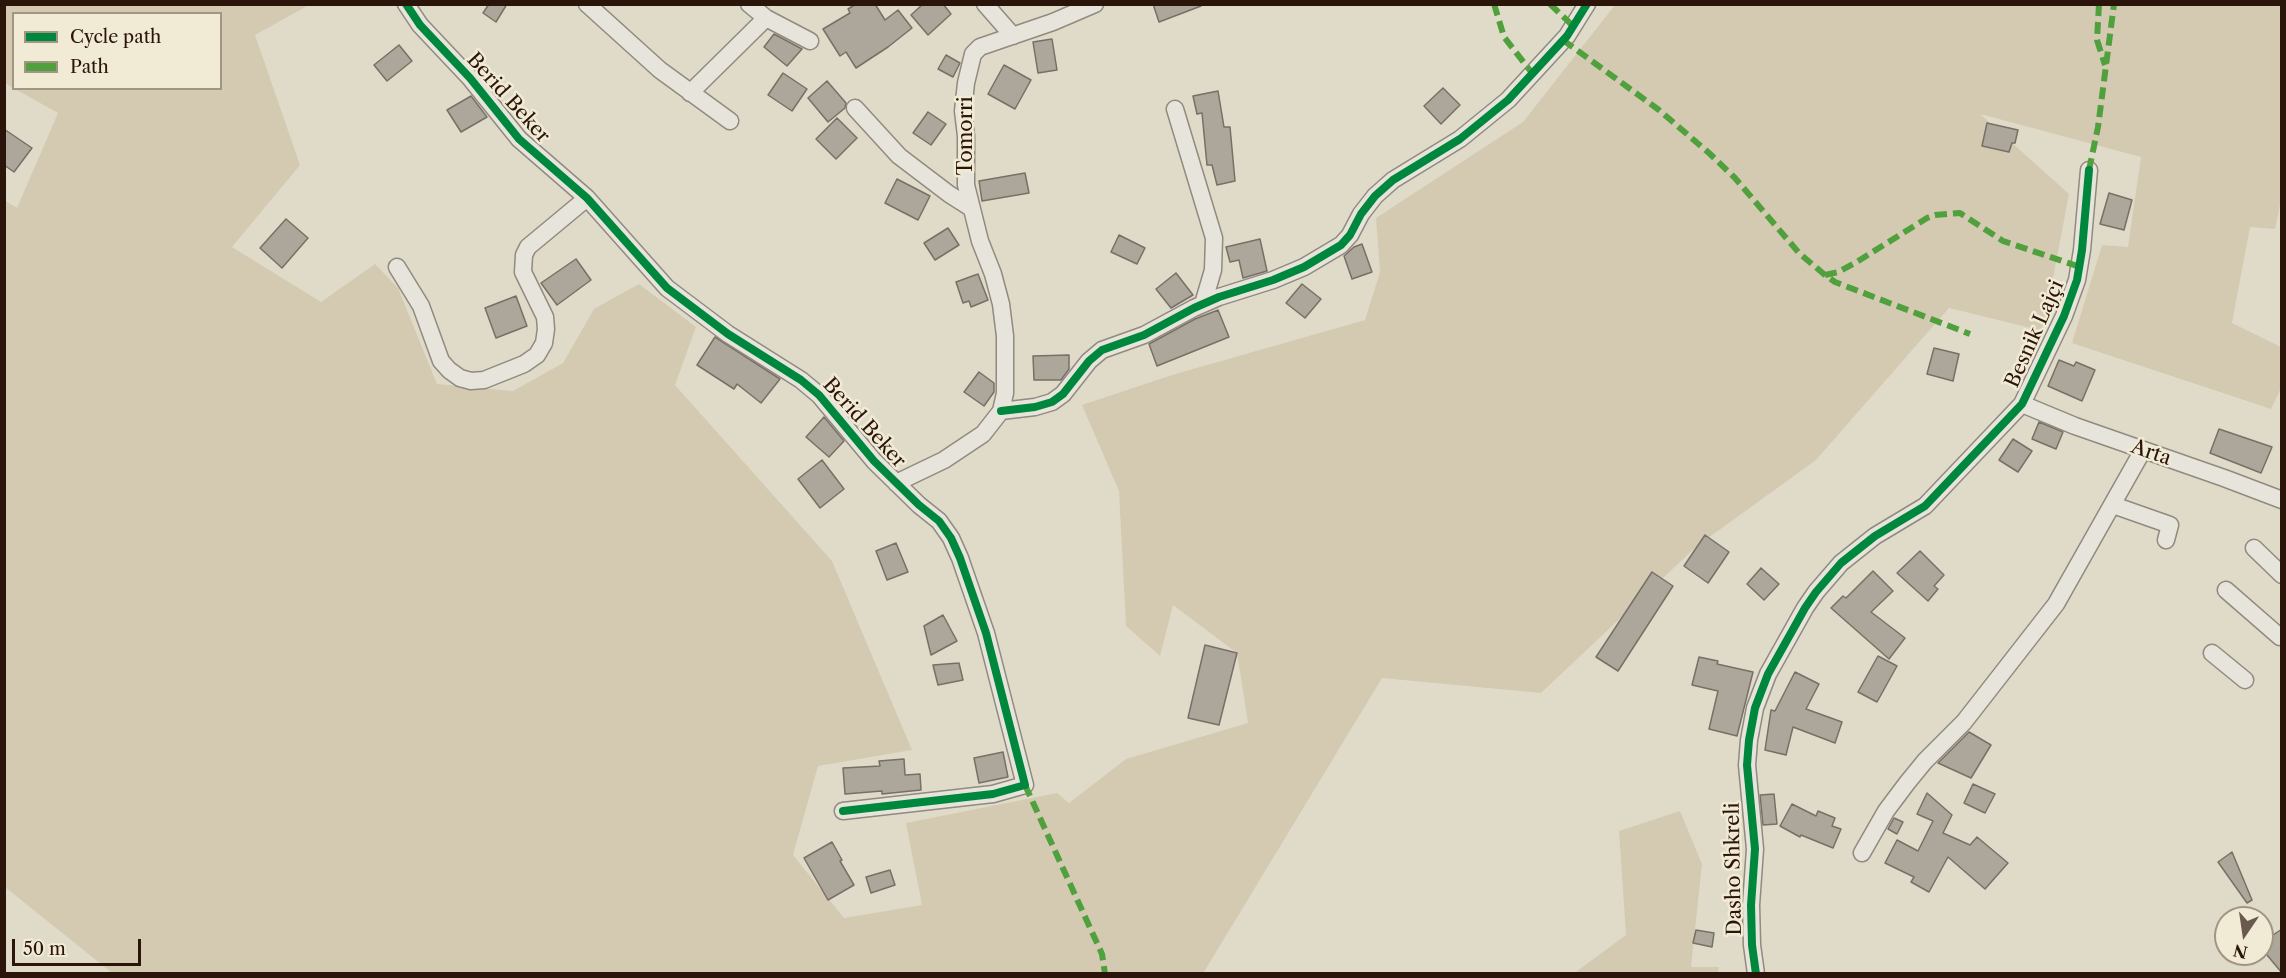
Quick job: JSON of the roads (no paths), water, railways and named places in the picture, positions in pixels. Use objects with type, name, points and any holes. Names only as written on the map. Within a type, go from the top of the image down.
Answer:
[{"type":"street","name":"Berid Beker","points":[[406,4],[420,25],[476,85],[519,139],[587,198],[667,288],[728,334],[801,380],[819,395],[852,437],[896,483],[939,521],[951,538],[986,633],[1025,786],[993,794],[843,811]]},
{"type":"street","points":[[587,4],[690,93],[730,121]]},
{"type":"street","points":[[749,4],[766,18],[810,41]]},
{"type":"street","points":[[985,4],[1013,36]]},
{"type":"street","points":[[896,483],[962,449],[983,434],[1001,411],[1035,407],[1052,402],[1064,394],[1089,361],[1102,350],[1144,335],[1203,304],[1304,267],[1341,245],[1350,235],[1368,205],[1387,185],[1460,139],[1508,100],[1566,36],[1587,4]]},
{"type":"street","name":"Tomorri","points":[[1001,411],[1007,371],[1005,336],[993,274],[980,241],[966,185],[966,136],[963,111],[970,65],[973,54],[980,47],[1091,5]]},
{"type":"street","points":[[690,93],[766,18]]},
{"type":"street","name":"Tomorri","points":[[855,108],[898,156],[971,208]]},
{"type":"street","points":[[1175,109],[1214,238],[1212,270],[1203,304]]},
{"type":"street","name":"Besnik Lajçi","points":[[2022,404],[2064,316],[2078,280],[2089,170]]},
{"type":"street","points":[[397,267],[421,306],[441,361],[460,378],[471,381],[484,380],[524,364],[537,355],[546,329],[545,317],[523,272],[524,255],[528,247],[587,198]]},
{"type":"street","name":"Arta","points":[[2022,404],[2075,426],[2282,500]]},
{"type":"street","name":"Dasho Shkreli","points":[[1756,974],[1752,945],[1751,905],[1755,849],[1747,765],[1755,708],[1768,674],[1811,600],[1841,563],[1875,536],[1925,506],[2022,404]]},
{"type":"street","points":[[1862,854],[1886,811],[1907,783],[1925,761],[1964,722],[2056,604],[2143,450]]},
{"type":"street","points":[[2113,505],[2170,525],[2166,540]]},
{"type":"street","points":[[2254,548],[2282,575]]},
{"type":"street","points":[[2226,591],[2280,637]]},
{"type":"street","points":[[2212,653],[2245,680]]}]
